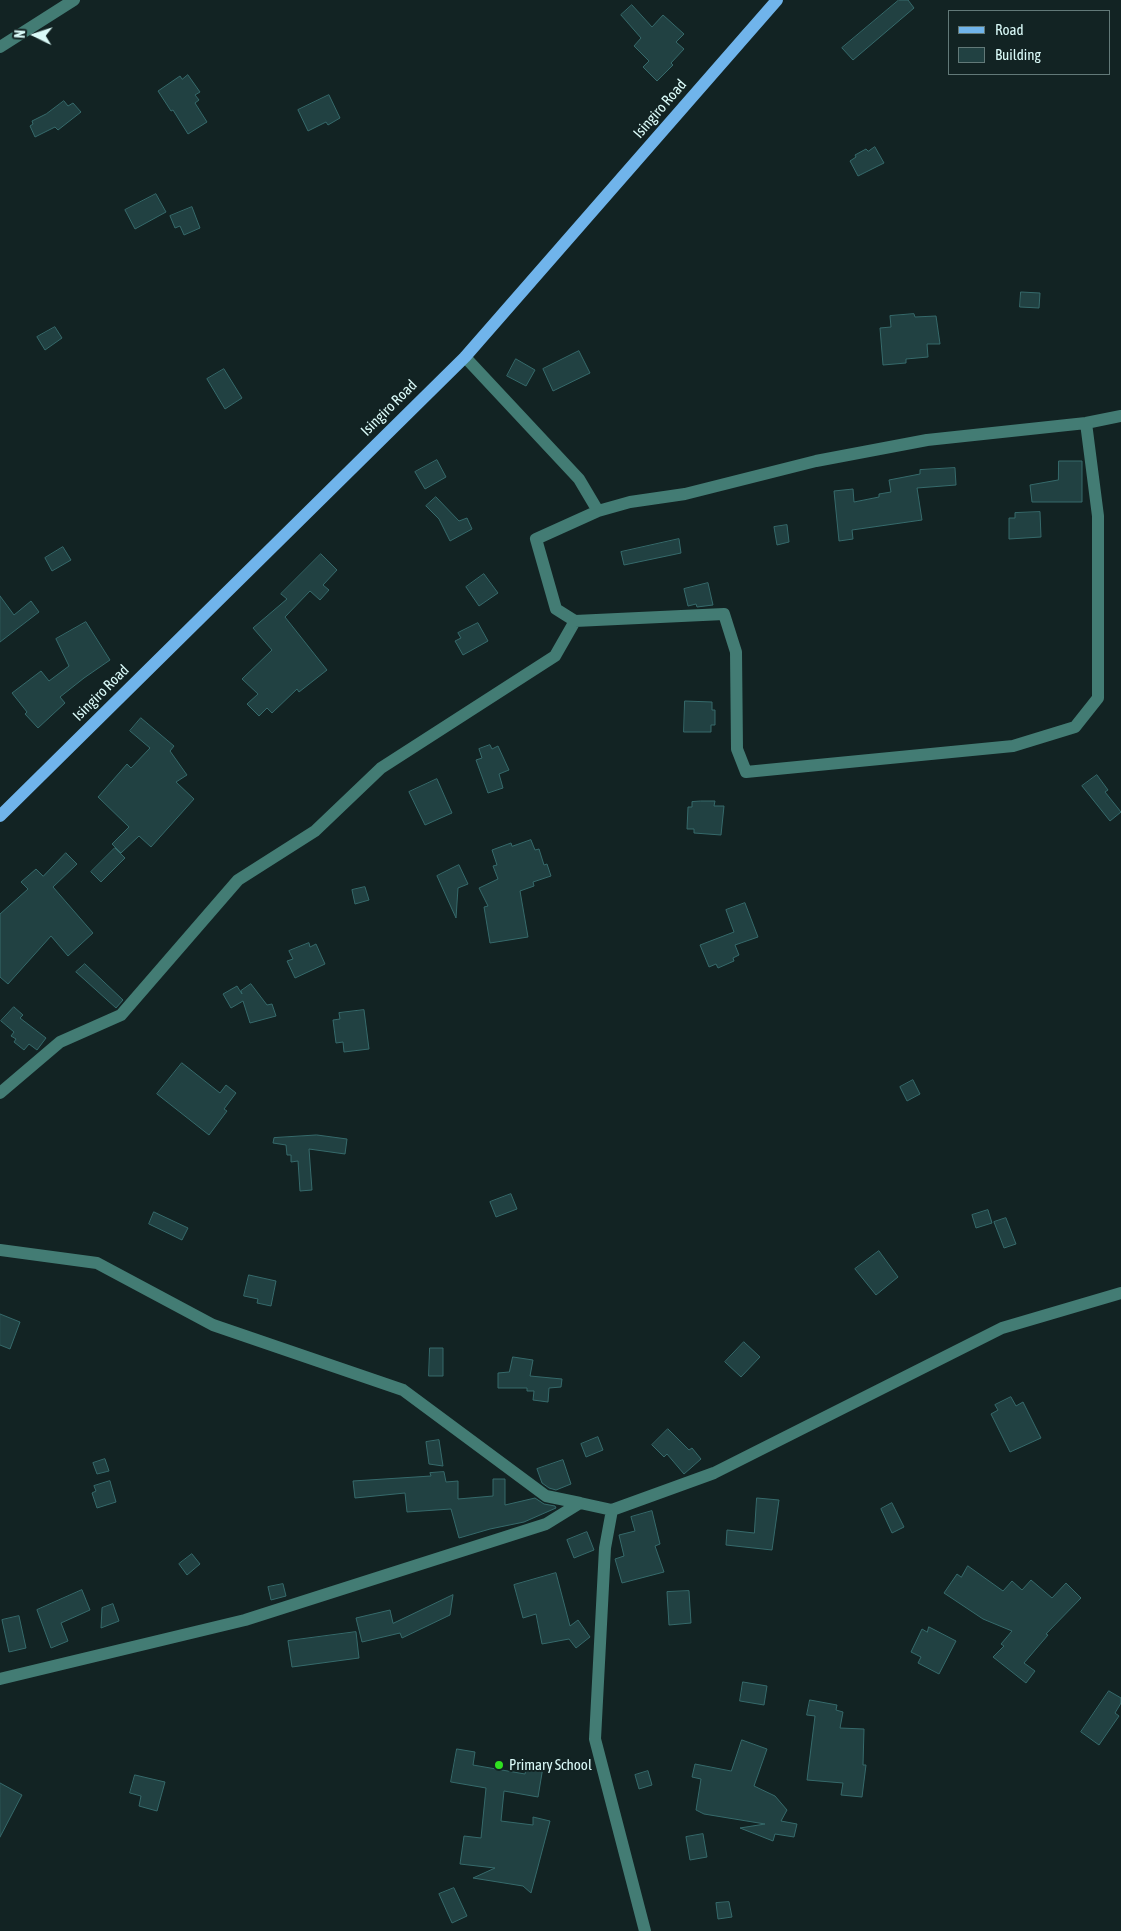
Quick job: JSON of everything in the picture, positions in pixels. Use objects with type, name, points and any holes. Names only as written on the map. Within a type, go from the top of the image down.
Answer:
[{"type":"main road","name":"Isingiro Road","points":[[0,816],[465,357],[777,0]]},
{"type":"street","points":[[0,47],[74,0]]},
{"type":"street","points":[[465,357],[579,479],[598,511]]},
{"type":"street","points":[[1086,423],[1098,516],[1098,698],[1075,727],[1013,746],[746,772],[737,749],[736,652],[724,614],[575,621],[556,609],[536,540],[598,511],[630,502],[685,494],[816,461],[927,440],[1086,423],[1121,416]]},
{"type":"street","points":[[0,1093],[60,1042],[121,1015],[238,880],[315,830],[381,768],[555,656],[575,621]]},
{"type":"street","points":[[0,1250],[97,1262],[213,1325],[403,1390],[546,1496],[612,1510],[714,1473],[1002,1328],[1121,1293]]},
{"type":"street","points":[[0,1679],[245,1620],[546,1524],[580,1503]]},
{"type":"street","points":[[612,1510],[605,1548],[595,1739],[645,1931]]},
{"type":"building","points":[[899,0],[908,0],[914,8],[853,60],[842,48]]},
{"type":"building","points":[[632,5],[652,27],[663,15],[684,34],[676,42],[684,49],[671,63],[673,65],[657,81],[643,67],[649,61],[634,46],[641,38],[621,15]]},
{"type":"building","points":[[188,75],[200,92],[195,95],[199,100],[195,103],[207,122],[188,134],[158,91],[180,76],[182,79]]},
{"type":"building","points":[[329,95],[340,118],[328,125],[326,122],[308,131],[298,110]]},
{"type":"building","points":[[64,101],[68,106],[73,103],[81,112],[58,130],[55,127],[35,137],[30,126],[33,124],[32,121]]},
{"type":"building","points":[[875,147],[884,163],[858,176],[850,161],[856,157],[855,155]]},
{"type":"building","points":[[156,194],[166,212],[135,229],[125,210]]},
{"type":"building","points":[[192,207],[200,228],[184,235],[180,226],[175,228],[170,216]]},
{"type":"building","points":[[1021,292],[1040,293],[1039,308],[1020,307]]},
{"type":"building","points":[[914,314],[915,317],[936,316],[940,344],[927,344],[928,357],[906,359],[906,363],[883,365],[880,328],[891,327],[890,316]]},
{"type":"building","points":[[55,327],[62,338],[45,350],[37,337]]},
{"type":"building","points":[[579,351],[590,373],[553,391],[543,369]]},
{"type":"building","points":[[516,359],[535,370],[526,386],[507,376]]},
{"type":"building","points":[[224,369],[242,398],[225,409],[207,379]]},
{"type":"building","points":[[437,460],[446,477],[425,489],[415,472]]},
{"type":"building","points":[[1059,461],[1082,461],[1082,502],[1032,502],[1030,485],[1058,480]]},
{"type":"building","points":[[955,468],[956,485],[917,488],[922,520],[852,530],[853,539],[839,541],[834,491],[853,489],[854,502],[879,497],[879,494],[891,492],[889,480],[920,474],[920,470]]},
{"type":"building","points":[[436,497],[459,521],[467,518],[472,529],[450,541],[439,519],[426,506]]},
{"type":"building","points":[[1040,512],[1041,537],[1009,539],[1009,518],[1015,518],[1015,513]]},
{"type":"building","points":[[787,525],[789,542],[777,545],[774,527]]},
{"type":"building","points":[[679,539],[681,553],[624,565],[621,552]]},
{"type":"building","points":[[63,547],[71,560],[52,571],[45,558]]},
{"type":"building","points":[[321,554],[337,570],[323,585],[329,590],[320,600],[310,591],[285,617],[327,670],[299,692],[297,689],[272,713],[267,708],[259,716],[247,704],[258,694],[242,679],[272,650],[253,628],[287,599],[281,594]]},
{"type":"building","points":[[484,574],[498,593],[479,606],[466,587]]},
{"type":"building","points":[[708,583],[713,605],[697,607],[696,604],[688,606],[684,589]]},
{"type":"building","points":[[0,596],[14,615],[31,601],[39,612],[0,642]]},
{"type":"building","points":[[86,622],[110,660],[60,697],[65,703],[38,728],[25,714],[27,712],[12,693],[41,671],[49,681],[69,666],[56,639]]},
{"type":"building","points":[[478,623],[488,641],[463,655],[455,641],[461,638],[458,633]]},
{"type":"building","points":[[685,701],[712,702],[712,710],[715,710],[715,725],[711,725],[711,732],[684,732]]},
{"type":"building","points":[[141,718],[174,746],[170,751],[187,775],[176,782],[194,799],[151,847],[139,836],[121,853],[112,844],[129,827],[98,797],[127,764],[131,768],[150,748],[130,731]]},
{"type":"building","points":[[490,745],[492,749],[498,746],[509,770],[499,774],[503,788],[488,793],[476,760],[482,758],[479,749]]},
{"type":"building","points":[[1097,775],[1108,790],[1105,792],[1121,812],[1110,821],[1082,786]]},
{"type":"building","points":[[437,779],[452,813],[425,825],[409,792]]},
{"type":"building","points":[[715,801],[714,806],[724,806],[721,835],[694,833],[694,829],[687,829],[688,807],[692,807],[692,802]]},
{"type":"building","points":[[531,840],[535,850],[539,849],[544,865],[547,864],[551,876],[533,882],[534,886],[520,891],[528,937],[490,943],[484,907],[488,906],[479,888],[498,879],[493,866],[497,865],[492,850],[511,843],[512,846]]},
{"type":"building","points":[[115,848],[125,858],[101,882],[91,872]]},
{"type":"building","points":[[66,853],[77,864],[53,887],[93,933],[68,956],[51,936],[8,984],[0,977],[0,914],[28,889],[21,882],[36,869],[43,876]]},
{"type":"building","points":[[459,865],[468,884],[458,888],[456,918],[437,876]]},
{"type":"building","points":[[365,887],[369,900],[355,904],[352,890]]},
{"type":"building","points":[[745,903],[758,937],[735,945],[739,955],[733,958],[734,961],[718,968],[716,964],[709,967],[700,945],[734,932],[726,910]]},
{"type":"building","points":[[309,943],[310,947],[316,944],[325,964],[295,978],[287,961],[293,959],[289,951]]},
{"type":"building","points":[[85,964],[123,1000],[116,1008],[76,972]]},
{"type":"building","points":[[251,984],[267,1005],[272,1004],[276,1016],[250,1023],[243,1001],[231,1008],[223,994],[237,986],[242,994],[241,991]]},
{"type":"building","points":[[14,1007],[23,1015],[20,1018],[46,1038],[37,1050],[29,1044],[24,1050],[14,1042],[16,1039],[11,1036],[14,1032],[1,1021]]},
{"type":"building","points":[[364,1010],[369,1049],[344,1052],[343,1042],[336,1043],[333,1020],[340,1019],[339,1013]]},
{"type":"building","points":[[182,1063],[220,1093],[226,1085],[236,1093],[224,1109],[227,1111],[209,1135],[157,1094]]},
{"type":"building","points":[[913,1080],[920,1094],[907,1101],[900,1087]]},
{"type":"building","points":[[317,1135],[347,1139],[345,1154],[309,1149],[312,1190],[300,1191],[298,1161],[291,1162],[291,1155],[287,1155],[286,1145],[273,1143],[274,1138]]},
{"type":"building","points":[[511,1194],[517,1209],[496,1217],[490,1202]]},
{"type":"building","points":[[988,1210],[992,1223],[976,1228],[972,1215]]},
{"type":"building","points":[[154,1212],[188,1228],[182,1240],[149,1224]]},
{"type":"building","points":[[1006,1218],[1016,1244],[1004,1248],[994,1222]]},
{"type":"building","points":[[879,1251],[898,1277],[876,1295],[855,1269]]},
{"type":"building","points":[[249,1275],[276,1281],[271,1306],[257,1303],[258,1299],[244,1296]]},
{"type":"building","points":[[0,1314],[20,1322],[10,1349],[0,1345]]},
{"type":"building","points":[[744,1342],[760,1357],[741,1377],[725,1362]]},
{"type":"building","points":[[430,1348],[443,1348],[443,1376],[429,1376]]},
{"type":"building","points":[[513,1357],[533,1360],[530,1376],[562,1379],[561,1387],[549,1388],[548,1402],[533,1400],[534,1391],[527,1391],[527,1388],[498,1388],[498,1373],[509,1372]]},
{"type":"building","points":[[1011,1397],[1016,1406],[1023,1402],[1041,1438],[1010,1452],[991,1414],[998,1410],[995,1405]]},
{"type":"building","points":[[668,1429],[689,1450],[692,1448],[701,1459],[684,1474],[667,1454],[664,1457],[652,1445]]},
{"type":"building","points":[[598,1437],[603,1450],[586,1457],[581,1444]]},
{"type":"building","points":[[439,1440],[443,1466],[429,1464],[426,1442]]},
{"type":"building","points":[[105,1459],[109,1471],[97,1474],[93,1463]]},
{"type":"building","points":[[563,1460],[571,1484],[556,1490],[549,1488],[542,1483],[537,1469]]},
{"type":"building","points":[[444,1472],[446,1482],[458,1481],[458,1499],[493,1496],[493,1479],[505,1479],[505,1505],[535,1498],[544,1504],[555,1506],[556,1508],[524,1522],[459,1538],[451,1509],[407,1512],[405,1493],[355,1498],[353,1481],[431,1476],[430,1473]]},
{"type":"building","points":[[110,1481],[116,1502],[97,1508],[92,1493],[96,1491],[94,1486]]},
{"type":"building","points":[[757,1498],[779,1500],[772,1550],[726,1545],[727,1530],[754,1533]]},
{"type":"building","points":[[892,1503],[904,1527],[892,1533],[881,1509]]},
{"type":"building","points":[[652,1511],[660,1544],[655,1546],[664,1572],[622,1583],[615,1559],[624,1556],[619,1535],[635,1531],[631,1517]]},
{"type":"building","points":[[587,1532],[594,1550],[574,1558],[567,1540]]},
{"type":"building","points":[[192,1554],[200,1564],[187,1575],[179,1564]]},
{"type":"building","points":[[968,1566],[1003,1591],[1012,1581],[1022,1590],[1031,1580],[1052,1598],[1066,1583],[1081,1598],[1046,1634],[1048,1635],[1024,1663],[1035,1671],[1026,1683],[993,1657],[1004,1646],[1001,1644],[1012,1631],[983,1619],[944,1593],[957,1574],[961,1577]]},
{"type":"building","points":[[556,1573],[570,1626],[578,1620],[590,1637],[576,1648],[569,1639],[542,1644],[536,1614],[523,1618],[514,1585]]},
{"type":"building","points":[[283,1584],[286,1596],[271,1600],[268,1587]]},
{"type":"building","points":[[82,1590],[90,1610],[61,1623],[68,1641],[51,1648],[37,1610]]},
{"type":"building","points":[[689,1591],[691,1623],[669,1625],[667,1592]]},
{"type":"building","points":[[453,1595],[450,1615],[402,1638],[400,1633],[362,1642],[356,1618],[390,1610],[393,1623]]},
{"type":"building","points":[[113,1604],[119,1621],[101,1628],[102,1608]]},
{"type":"building","points":[[19,1616],[26,1648],[9,1652],[2,1620]]},
{"type":"building","points":[[929,1627],[956,1641],[939,1674],[918,1663],[921,1657],[911,1652],[922,1629],[927,1632]]},
{"type":"building","points":[[356,1632],[359,1658],[292,1667],[288,1641]]},
{"type":"building","points":[[743,1682],[767,1686],[764,1705],[740,1701]]},
{"type":"building","points":[[1109,1691],[1121,1698],[1121,1703],[1115,1713],[1119,1716],[1099,1745],[1081,1732]]},
{"type":"building","points":[[810,1700],[837,1705],[836,1710],[843,1712],[840,1728],[864,1729],[863,1765],[866,1765],[862,1797],[841,1795],[843,1783],[807,1780],[815,1716],[807,1715]]},
{"type":"building","points":[[742,1740],[767,1749],[754,1786],[775,1796],[787,1810],[781,1821],[797,1824],[794,1837],[775,1834],[773,1841],[740,1828],[765,1824],[704,1814],[696,1810],[701,1779],[692,1777],[695,1764],[731,1771]]},
{"type":"building","points":[[457,1749],[475,1752],[473,1765],[525,1774],[527,1764],[543,1767],[538,1797],[504,1791],[501,1821],[533,1825],[533,1817],[550,1821],[531,1893],[523,1886],[473,1878],[495,1868],[460,1864],[464,1836],[481,1838],[486,1788],[451,1782]]},
{"type":"building","points":[[648,1771],[652,1785],[639,1789],[635,1775]]},
{"type":"building","points":[[135,1775],[165,1782],[157,1811],[139,1806],[141,1796],[130,1793]]},
{"type":"building","points":[[0,1783],[22,1795],[0,1837]]},
{"type":"building","points":[[703,1834],[707,1857],[690,1860],[686,1837]]},
{"type":"building","points":[[454,1888],[467,1916],[452,1923],[439,1894]]},
{"type":"building","points":[[729,1902],[732,1917],[718,1919],[716,1903]]},
{"type":"place","name":"Primary School","points":[[499,1765]]}]
